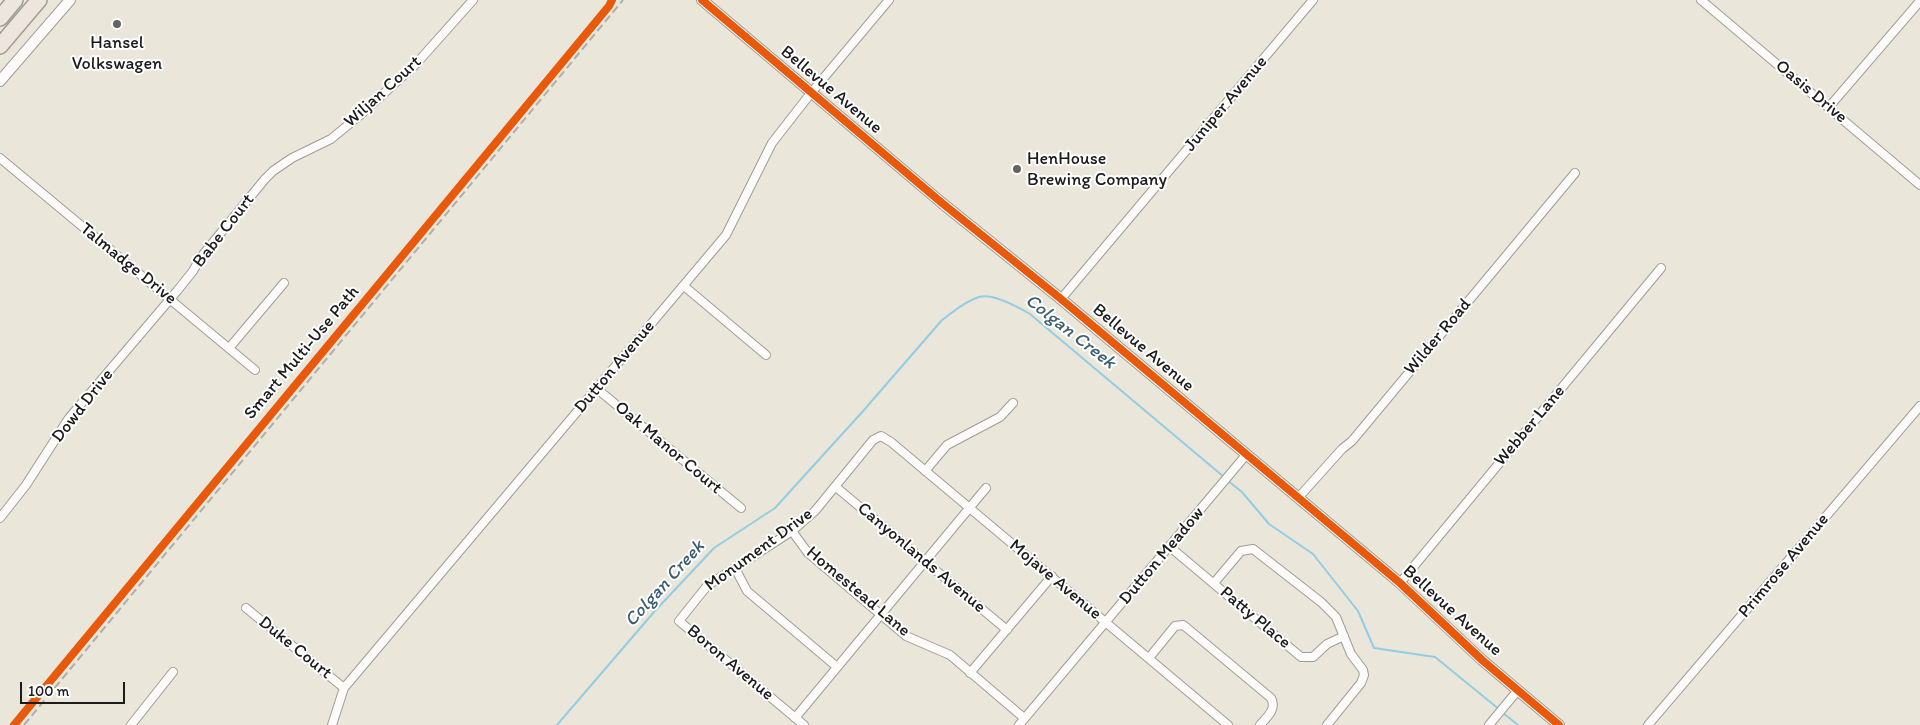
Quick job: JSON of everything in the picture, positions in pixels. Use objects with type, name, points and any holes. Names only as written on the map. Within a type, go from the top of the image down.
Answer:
[{"type":"highway","points":[[0,18],[15,0]]},
{"type":"highway","points":[[0,46],[39,0]]},
{"type":"street","points":[[0,81],[70,0]]},
{"type":"street","name":"Wiljan Court","points":[[280,166],[331,139],[359,116],[416,64],[473,0]]},
{"type":"street","name":"Bellevue Avenue","points":[[702,0],[942,203],[1061,299],[1400,583],[1482,660],[1559,725]]},
{"type":"street","name":"Dutton Avenue","points":[[332,725],[344,688],[726,235],[772,143],[889,0]]},
{"type":"street","name":"Juniper Avenue","points":[[1061,299],[1313,0]]},
{"type":"street","name":"Oasis Drive","points":[[1701,0],[1920,184]]},
{"type":"street","points":[[1829,107],[1920,1]]},
{"type":"street","name":"Talmadge Drive","points":[[0,158],[230,347],[255,370]]},
{"type":"street","name":"Babe Court","points":[[171,299],[231,219],[265,179],[280,166]]},
{"type":"street","name":"Wilder Road","points":[[1298,498],[1342,448],[1352,441],[1575,173]]},
{"type":"street","name":"Webber Lane","points":[[1400,583],[1661,268]]},
{"type":"street","points":[[230,347],[284,283]]},
{"type":"street","points":[[684,286],[766,355]]},
{"type":"street","name":"Dowd Drive","points":[[0,518],[26,485],[70,417],[171,299]]},
{"type":"street","name":"Oak Manor Court","points":[[596,388],[741,508]]},
{"type":"street","points":[[925,471],[947,445],[1000,417],[1013,403]]},
{"type":"street","name":"Primrose Avenue","points":[[1648,725],[1920,406]]},
{"type":"street","name":"Mojave Avenue","points":[[881,436],[891,442],[969,509],[1052,576],[1228,725]]},
{"type":"street","name":"Monument Drive","points":[[679,621],[706,586],[792,531],[815,511],[873,440],[881,436]]},
{"type":"street","name":"Dutton Meadow","points":[[1019,725],[1246,455]]},
{"type":"street","name":"Canyonlands Avenue","points":[[836,486],[1007,630]]},
{"type":"street","points":[[795,718],[986,488]]},
{"type":"street","name":"Homestead Lane","points":[[792,531],[808,553],[906,636],[950,656],[1024,718]]},
{"type":"street","name":"Patty Place","points":[[1170,546],[1302,656],[1313,657],[1327,644],[1344,636]]},
{"type":"street","points":[[1214,583],[1242,551],[1253,549],[1330,610],[1339,621],[1351,654],[1361,666],[1364,675],[1361,683],[1326,725]]},
{"type":"street","points":[[735,568],[747,591],[838,667]]},
{"type":"street","points":[[970,673],[1052,576]]},
{"type":"street","name":"Duke Court","points":[[246,608],[344,688]]},
{"type":"street","name":"Boron Avenue","points":[[679,621],[804,725]]},
{"type":"street","points":[[1149,658],[1175,626],[1183,625],[1273,701],[1273,708],[1260,725]]},
{"type":"street","points":[[132,725],[173,672]]},
{"type":"street","points":[[1489,725],[1518,690]]},
{"type":"waterway","name":"Colgan Creek","points":[[557,725],[654,612],[714,548],[775,508],[942,320],[959,307],[979,297],[984,296],[998,299],[1030,314],[1224,477]]},
{"type":"waterway","name":"Colgan Creek","points":[[1227,480],[1242,492],[1269,524],[1313,554],[1358,611],[1374,648],[1435,657],[1500,710]]},
{"type":"waterway","name":"Colgan Creek","points":[[1503,713],[1518,725]]},
{"type":"railway","points":[[24,725],[623,0]]},
{"type":"cycle path","name":"Smart Multi-Use Path","points":[[14,725],[609,6],[612,0]]},
{"type":"cycle path","points":[[702,0],[942,203],[1061,299],[1400,583],[1482,660],[1559,725]]},
{"type":"place","name":"Hansel Volkswagen","points":[[117,24]]},
{"type":"place","name":"HenHouse Brewing Company","points":[[1017,169]]}]
